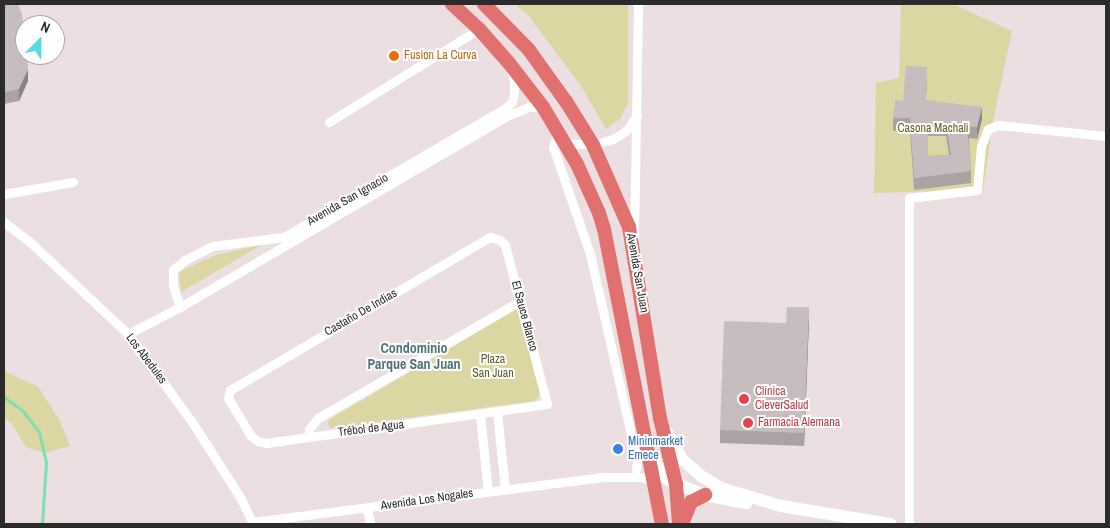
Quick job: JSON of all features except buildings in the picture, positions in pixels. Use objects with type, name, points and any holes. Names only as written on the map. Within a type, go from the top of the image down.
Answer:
[{"type":"main road","name":"Avenida San Juan","points":[[452,4],[479,29],[509,63],[543,107],[566,143],[587,186],[604,229],[662,524]]},
{"type":"main road","name":"Avenida San Juan","points":[[484,4],[529,50],[551,78],[593,145],[629,227],[660,418],[676,484],[680,524]]},
{"type":"main road","points":[[660,418],[682,459],[701,476],[721,488],[781,506],[891,524]]},
{"type":"main road","points":[[648,451],[661,474],[676,484],[704,495],[761,506],[781,506]]},
{"type":"main road","points":[[680,524],[691,502],[704,495]]},
{"type":"street","points":[[633,248],[636,225],[638,4]]},
{"type":"street","points":[[329,122],[479,29]]},
{"type":"street","name":"Avenida San Ignacio","points":[[128,334],[180,306],[404,172],[506,108],[512,102],[514,92],[514,80],[509,63]]},
{"type":"street","name":"Avenida San Ignacio","points":[[404,172],[520,109],[543,107]]},
{"type":"street","points":[[566,143],[593,145],[613,139],[626,131],[637,114]]},
{"type":"street","points":[[909,524],[909,198],[977,190],[981,146],[988,129],[998,125],[1106,136]]},
{"type":"street","points":[[558,131],[553,147],[590,254],[637,461],[636,469]]},
{"type":"street","points":[[4,194],[74,182]]},
{"type":"street","name":"Los Abedules","points":[[4,222],[30,242],[128,334],[192,422],[240,497],[252,523]]},
{"type":"street","name":"El Sauce Blanco","points":[[490,237],[506,244],[547,404]]},
{"type":"street","name":"Castaño De Indias","points":[[232,388],[490,237]]},
{"type":"street","name":"Avenida San Ignacio","points":[[180,306],[173,285],[173,270],[185,260],[213,246],[286,241]]},
{"type":"street","points":[[308,437],[309,429],[318,418],[520,301]]},
{"type":"street","name":"Trébol de Agua","points":[[232,388],[228,392],[228,398],[254,439],[266,443],[480,415],[547,404]]},
{"type":"street","points":[[497,412],[505,490]]},
{"type":"street","points":[[480,415],[488,492]]},
{"type":"street","points":[[636,469],[648,451]]},
{"type":"street","name":"Avenida Los Nogales","points":[[601,477],[604,474],[636,469]]},
{"type":"street","name":"Avenida Los Nogales","points":[[252,523],[601,477],[643,477],[653,482]]},
{"type":"street","points":[[367,508],[370,524]]},
{"type":"green space","points":[[515,4],[628,4],[628,104],[620,119],[606,129],[581,86],[528,15]]},
{"type":"green space","name":"Casona Machali","points":[[901,4],[953,4],[1012,31],[993,121],[983,190],[874,193],[876,83],[899,78]]},
{"type":"green space","points":[[263,244],[181,292],[179,272],[213,256]]},
{"type":"green space","name":"Plaza San Juan","points":[[517,309],[522,311],[542,391],[535,401],[331,428],[328,425],[328,421],[332,418]]},
{"type":"green space","points":[[4,371],[38,387],[59,419],[70,446],[45,453],[26,447],[12,424],[4,417]]},
{"type":"waterway","points":[[4,397],[22,410],[39,432],[46,463],[42,524]]},
{"type":"place","name":"Fusion La Curva","points":[[394,56]]},
{"type":"place","name":"Clínica CleverSalud","points":[[744,399]]},
{"type":"place","name":"Farmacia Alemana","points":[[748,423]]},
{"type":"place","name":"Mininmarket Emece","points":[[618,449]]},
{"type":"district","name":"Condominio Parque San Juan","points":[[414,356]]}]
